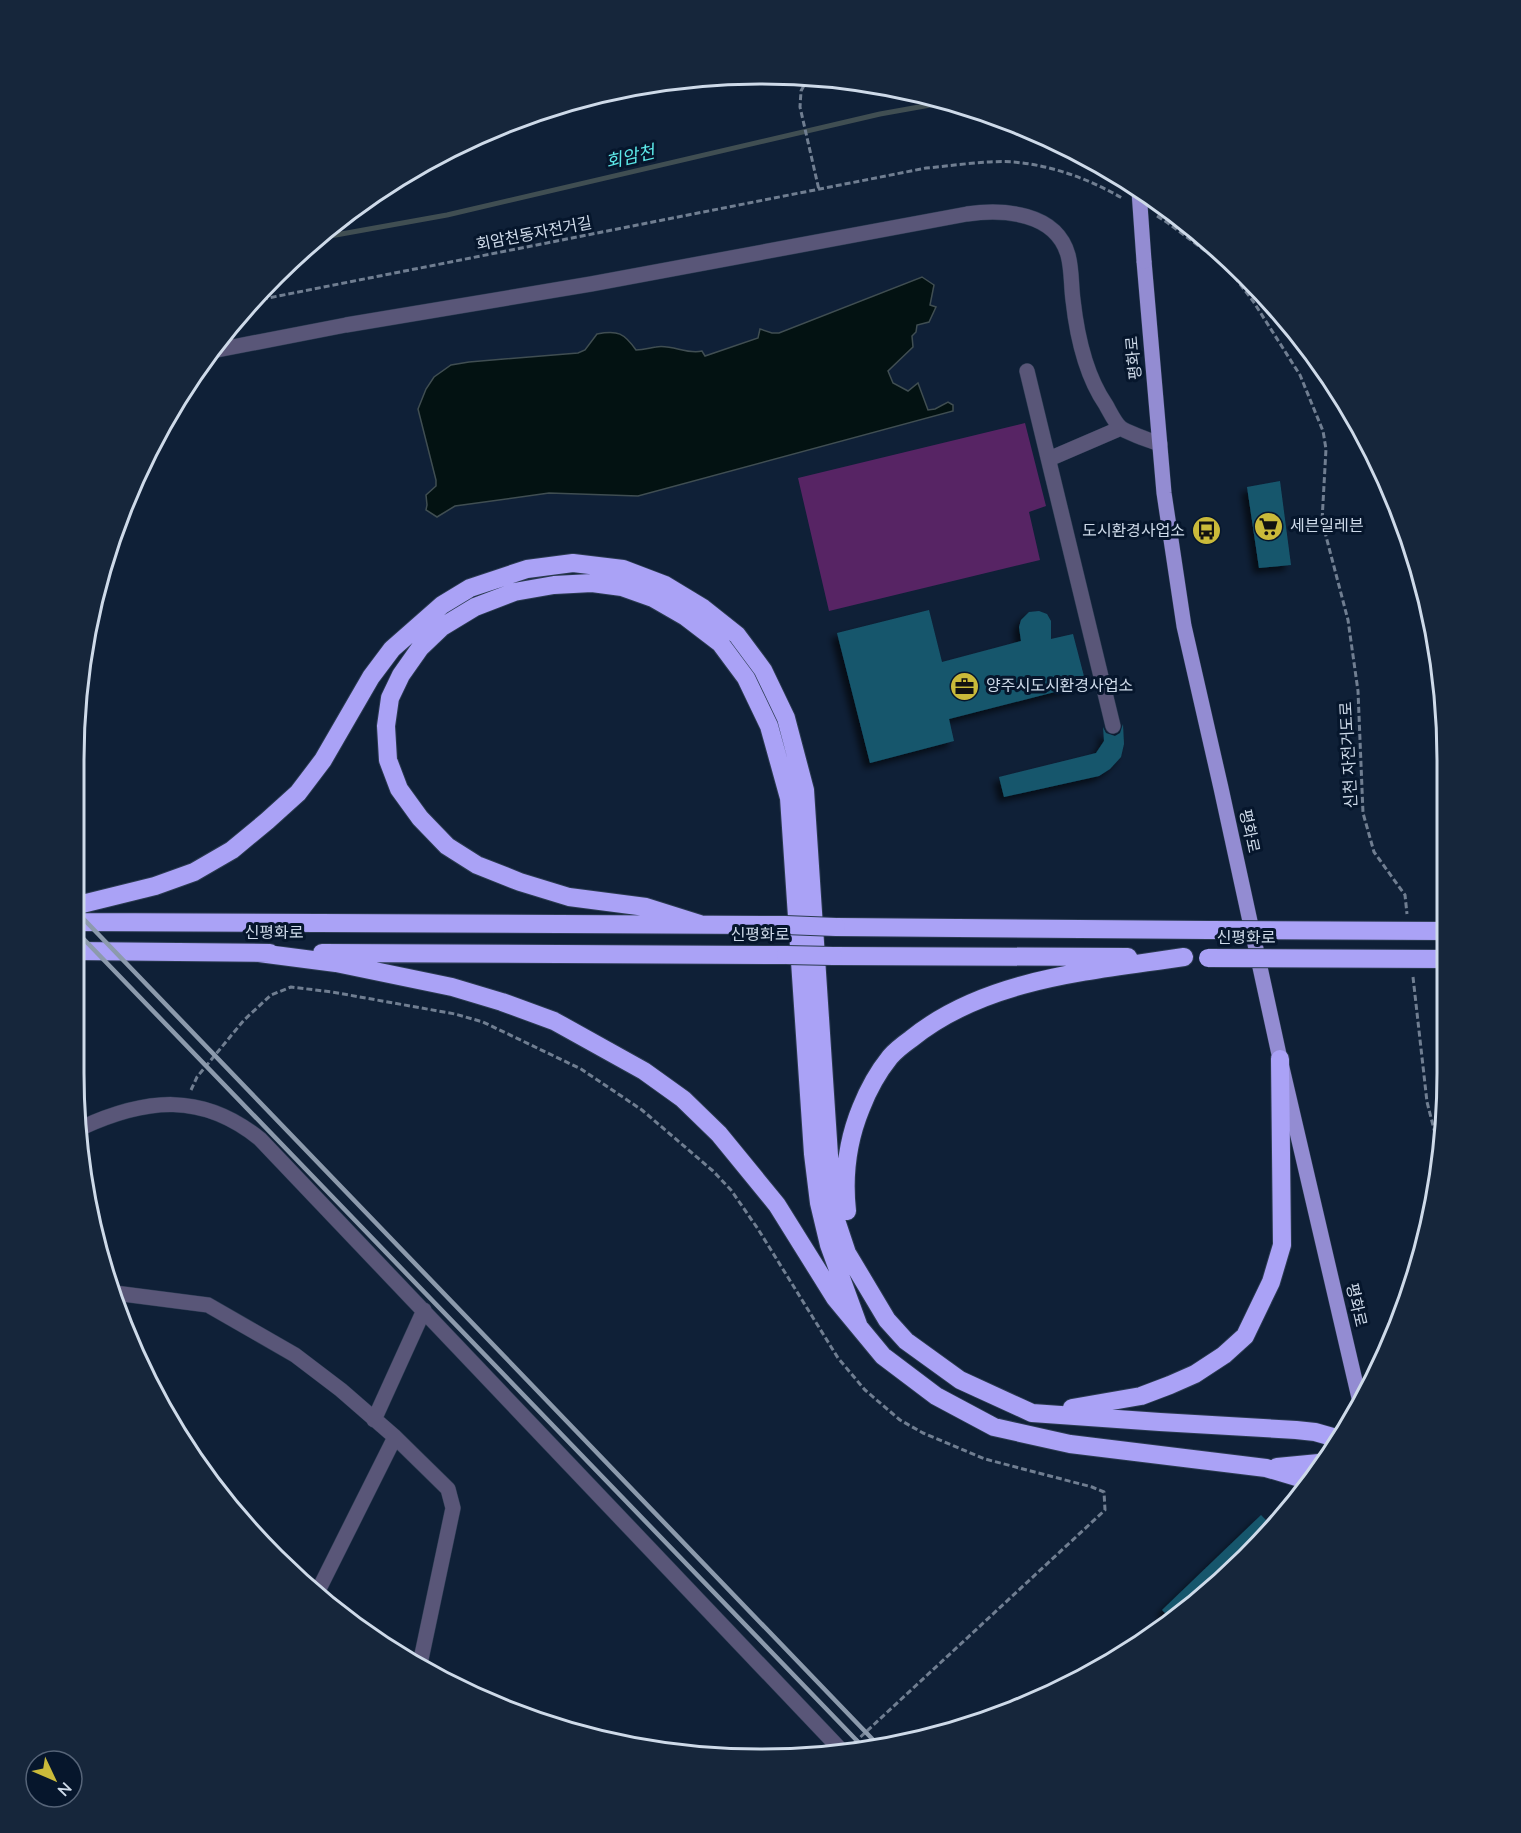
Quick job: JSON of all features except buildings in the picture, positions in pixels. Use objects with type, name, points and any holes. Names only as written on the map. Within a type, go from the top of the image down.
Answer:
[{"type":"highway","points":[[84,904],[155,886],[194,872],[241,843],[298,793],[323,760],[371,677],[392,649],[442,605],[470,588],[527,569],[573,563],[622,569],[665,585],[703,608],[737,634],[763,670],[786,718],[806,790],[829,1155],[836,1220],[847,1253],[887,1320],[913,1346],[960,1380],[1032,1413],[1246,1426],[1315,1432],[1330,1437]]},
{"type":"highway","points":[[700,924],[646,907],[569,897],[520,882],[477,865],[447,846],[420,818],[399,789],[388,760],[386,726],[390,698],[401,675],[420,648],[442,627],[475,607],[514,592],[554,585],[592,583],[622,587],[653,598],[686,617],[720,643],[746,678],[769,726],[789,798],[812,1143],[819,1203],[829,1245],[860,1327]]},
{"type":"highway","name":"신평화로","points":[[84,922],[700,924],[1437,931]]},
{"type":"highway","name":"신평화로","points":[[84,951],[1437,959]]},
{"type":"highway","points":[[259,952],[336,963],[452,987],[502,1002],[554,1021],[644,1071],[683,1099],[719,1134],[777,1205],[836,1298],[883,1356],[936,1396],[994,1427],[1070,1444],[1266,1468],[1301,1478]]},
{"type":"highway","points":[[864,1283],[848,1221],[845,1168],[854,1124],[869,1088],[891,1055],[928,1025],[968,1004],[1060,976],[1184,957]]},
{"type":"highway","points":[[1032,1413],[1109,1403],[1141,1396],[1195,1374],[1224,1355],[1245,1336],[1271,1282],[1282,1245],[1280,1059]]},
{"type":"highway","points":[[1266,1468],[1312,1464]]},
{"type":"main road","name":"평화로","points":[[1141,201],[1160,444],[1169,531],[1184,626],[1280,1059],[1357,1390]]},
{"type":"street","points":[[224,349],[987,211],[1034,219],[1053,230],[1062,241],[1071,270],[1073,301],[1083,351],[1097,392],[1121,428],[1160,444]]},
{"type":"street","points":[[1027,371],[1113,726]]},
{"type":"street","points":[[1049,459],[1121,428]]},
{"type":"street","points":[[86,1126],[136,1109],[183,1104],[210,1109],[240,1123],[260,1139],[836,1745]]},
{"type":"street","points":[[121,1294],[208,1305],[295,1355],[340,1389],[448,1489],[453,1508],[421,1658]]},
{"type":"street","points":[[375,1420],[424,1310]]},
{"type":"street","points":[[320,1586],[394,1437]]},
{"type":"path","name":"회암천동자전거길","points":[[266,300],[819,190],[800,107],[801,91],[804,85]]},
{"type":"path","name":"신천 자전거도로","points":[[1332,560],[1348,620],[1358,691],[1363,813],[1374,852],[1405,895],[1407,917]]},
{"type":"path","points":[[1413,972],[1426,1102],[1434,1132]]},
{"type":"path","points":[[183,1104],[197,1077],[244,1020],[271,995],[291,987],[433,1010],[483,1022],[580,1069],[642,1110],[713,1171],[731,1190],[758,1229],[838,1358],[865,1390],[900,1420],[923,1433],[985,1459],[1104,1492],[1105,1510],[854,1742]]},
{"type":"shaded area","points":[[922,277],[934,285],[930,305],[936,307],[929,322],[917,325],[916,332],[912,336],[913,347],[888,371],[893,383],[908,391],[918,383],[928,410],[948,402],[953,405],[953,411],[638,496],[549,493],[455,506],[437,517],[426,510],[426,495],[436,486],[436,480],[418,409],[434,377],[451,365],[578,353],[585,350],[597,334],[610,332],[624,336],[636,350],[662,346],[691,352],[702,351],[705,356],[758,338],[760,329],[779,333]]},
{"type":"shaded area","points":[[1025,423],[1046,506],[1029,512],[1040,560],[829,611],[798,478]]},
{"type":"waterway","name":"회암천","points":[[335,235],[447,215],[880,114],[929,105]]},
{"type":"railway","points":[[84,919],[872,1739]]},
{"type":"railway","points":[[84,939],[858,1742]]},
{"type":"place","name":"세븐일레븐","points":[[1269,526]]},
{"type":"place","name":"도시환경사업소","points":[[1206,531]]},
{"type":"place","name":"양주시도시환경사업소","points":[[965,686]]}]
